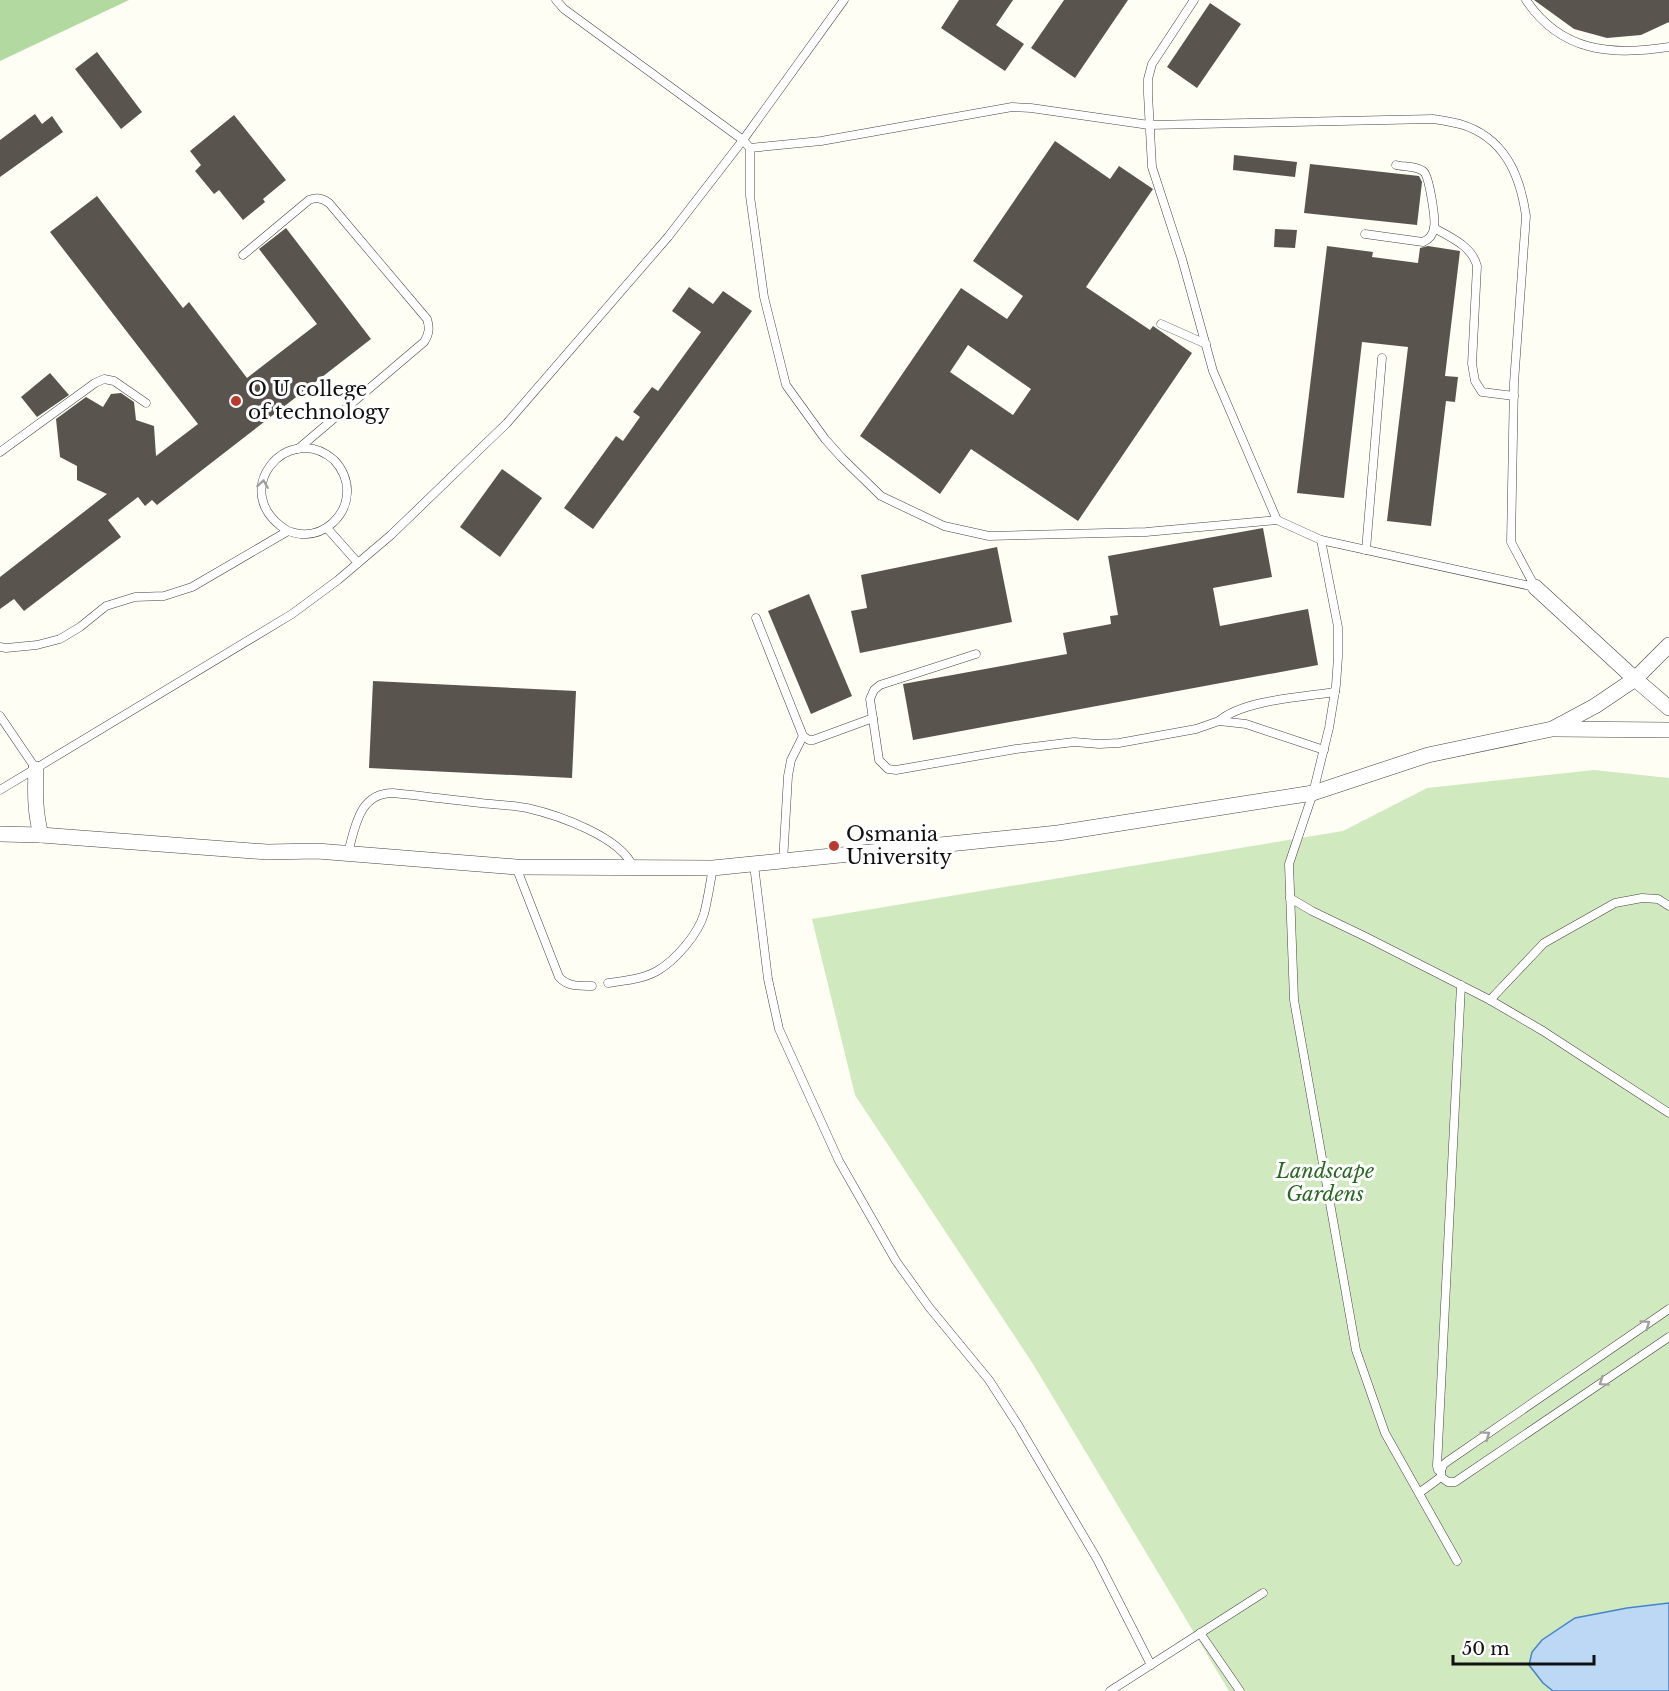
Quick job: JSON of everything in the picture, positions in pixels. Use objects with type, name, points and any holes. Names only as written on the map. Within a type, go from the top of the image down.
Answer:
[{"type":"street","points":[[1535,587],[1669,708]]},
{"type":"street","points":[[1552,729],[1595,706],[1635,679],[1669,645]]},
{"type":"street","points":[[0,834],[267,852],[317,851],[516,867],[713,868],[1058,833],[1313,793],[1428,755],[1552,729],[1669,730]]},
{"type":"street","points":[[36,769],[35,792],[41,835]]},
{"type":"lane","points":[[556,0],[564,9],[743,140],[750,148],[750,196],[764,297],[786,385],[825,439],[881,496],[944,526],[989,536],[1146,532],[1277,520],[1321,540],[1535,587]]},
{"type":"lane","points":[[0,790],[292,614],[391,535],[507,423],[668,237],[743,140],[843,0]]},
{"type":"lane","points":[[1194,0],[1152,64],[1148,79],[1152,167],[1182,259],[1213,371],[1277,520]]},
{"type":"lane","points":[[1526,0],[1550,28],[1568,40],[1591,48],[1624,52],[1669,48]]},
{"type":"lane","points":[[750,148],[821,141],[1012,107],[1149,124],[1433,119],[1460,124],[1475,130],[1495,144],[1507,157],[1523,194],[1526,216],[1514,396],[1511,542],[1535,587]]},
{"type":"lane","points":[[1365,234],[1423,242],[1429,239],[1434,228],[1434,213],[1424,171],[1396,165]]},
{"type":"lane","points":[[243,255],[309,201],[316,198],[324,199],[329,202],[427,319],[428,336],[424,342],[298,448],[284,453],[272,462],[265,474],[261,487],[262,501],[267,514],[276,524],[288,531],[301,534],[315,533],[327,528],[337,519],[344,507],[347,492],[345,477],[338,464],[327,454],[313,449],[298,448]]},
{"type":"lane","points":[[1434,228],[1464,246],[1477,266],[1472,364],[1475,381],[1482,392],[1514,396]]},
{"type":"lane","points":[[1161,324],[1206,344]]},
{"type":"lane","points":[[1366,550],[1382,358]]},
{"type":"lane","points":[[0,452],[95,383],[104,379],[114,381],[146,403]]},
{"type":"lane","points":[[327,528],[358,563]]},
{"type":"lane","points":[[0,647],[37,645],[60,639],[80,627],[106,606],[135,597],[165,596],[192,587],[288,531]]},
{"type":"lane","points":[[1321,540],[1338,627],[1338,657],[1335,693],[1324,750],[1313,793],[1289,864],[1293,1000],[1356,1350],[1385,1433],[1457,1561]]},
{"type":"lane","points":[[756,618],[803,736],[813,740],[873,718]]},
{"type":"lane","points":[[976,654],[880,686],[871,694],[879,760],[888,769],[896,770],[1016,749],[1074,742],[1119,743],[1196,729],[1219,721],[1228,714],[1271,701],[1335,693]]},
{"type":"lane","points":[[0,716],[36,769]]},
{"type":"lane","points":[[1219,721],[1246,724],[1324,750]]},
{"type":"lane","points":[[783,862],[788,776],[791,759],[803,736]]},
{"type":"lane","points":[[348,853],[360,813],[373,798],[380,794],[393,793],[526,808],[557,817],[611,842],[624,852],[634,868]]},
{"type":"lane","points":[[754,865],[768,979],[779,1029],[839,1161],[896,1261],[929,1307],[989,1380],[1018,1425],[1098,1559],[1151,1665]]},
{"type":"lane","points":[[516,867],[559,977],[564,983],[574,986],[592,986]]},
{"type":"lane","points":[[608,983],[629,981],[657,971],[679,954],[703,916],[713,868]]},
{"type":"lane","points":[[1290,898],[1490,1000],[1543,1031],[1669,1113]]},
{"type":"lane","points":[[1490,1000],[1544,943],[1615,903],[1642,898],[1658,899],[1669,906]]},
{"type":"lane","points":[[1461,985],[1438,1470],[1448,1482],[1455,1482],[1669,1337]]},
{"type":"lane","points":[[1419,1493],[1441,1474],[1443,1465],[1448,1461],[1669,1309]]},
{"type":"lane","points":[[1110,1691],[1263,1593]]},
{"type":"lane","points":[[1200,1633],[1240,1691]]},
{"type":"green space","points":[[0,0],[129,0],[0,61]]},
{"type":"green space","name":"Landscape Gardens","points":[[1594,770],[1669,778],[1669,1691],[1229,1691],[1033,1364],[855,1095],[812,919],[1343,831],[1427,788]]},
{"type":"water","points":[[1669,1603],[1669,1691],[1553,1691],[1543,1683],[1529,1665],[1532,1652],[1542,1640],[1575,1618]]},
{"type":"building","points":[[959,0],[1013,0],[996,25],[1024,44],[1005,71],[941,28]]},
{"type":"building","points":[[1064,0],[1128,0],[1075,78],[1031,48]]},
{"type":"building","points":[[1534,0],[1669,0],[1669,22],[1641,35],[1607,38],[1574,29]]},
{"type":"building","points":[[1210,3],[1241,24],[1197,88],[1167,67]]},
{"type":"building","points":[[97,52],[142,112],[121,129],[75,69]]},
{"type":"building","points":[[35,114],[42,124],[52,116],[63,132],[0,177],[0,140]]},
{"type":"building","points":[[234,115],[286,180],[263,199],[265,202],[243,220],[219,190],[214,194],[195,171],[201,165],[190,151]]},
{"type":"building","points":[[1055,141],[1110,179],[1119,166],[1153,189],[1086,287],[1150,330],[1153,326],[1192,353],[1078,521],[971,449],[940,494],[860,436],[961,288],[1007,319],[1023,296],[973,261]],"holes":[[[968,345],[1031,389],[1013,415],[950,372]]]},
{"type":"building","points":[[1234,155],[1297,162],[1295,177],[1233,170]]},
{"type":"building","points":[[1310,164],[1419,176],[1422,182],[1417,225],[1304,213]]},
{"type":"building","name":"O U college of technology","points":[[97,196],[183,308],[189,302],[247,378],[317,324],[259,249],[286,228],[371,339],[157,505],[152,500],[145,506],[138,497],[108,520],[121,537],[24,611],[14,599],[0,609],[0,577],[107,494],[77,480],[77,466],[60,457],[56,419],[86,397],[103,407],[111,394],[121,393],[134,402],[136,420],[154,426],[156,456],[198,424],[50,232]]},
{"type":"building","points":[[1275,229],[1297,230],[1295,248],[1274,247]]},
{"type":"building","points":[[1327,246],[1373,252],[1372,257],[1418,263],[1420,248],[1428,246],[1460,251],[1445,376],[1458,377],[1455,402],[1446,401],[1431,526],[1387,521],[1408,347],[1362,342],[1344,498],[1297,493]]},
{"type":"building","points":[[689,287],[713,304],[723,291],[752,311],[593,529],[564,508],[616,436],[623,441],[640,417],[633,412],[652,387],[658,391],[701,332],[672,311]]},
{"type":"building","points":[[50,373],[69,395],[37,417],[21,397]]},
{"type":"building","points":[[502,469],[542,498],[500,557],[460,527]]},
{"type":"building","points":[[1263,528],[1272,577],[1213,588],[1220,626],[1308,609],[1318,665],[913,740],[903,684],[1067,654],[1063,633],[1111,624],[1110,616],[1118,615],[1108,556]]},
{"type":"building","points":[[997,547],[1012,622],[860,653],[851,611],[867,608],[861,575]]},
{"type":"building","points":[[809,594],[852,696],[811,714],[768,611]]},
{"type":"building","points":[[373,681],[576,691],[572,778],[369,768]]},
{"type":"place","name":"O U college of technology","points":[[236,401]]},
{"type":"place","name":"Osmania University","points":[[834,846]]}]
